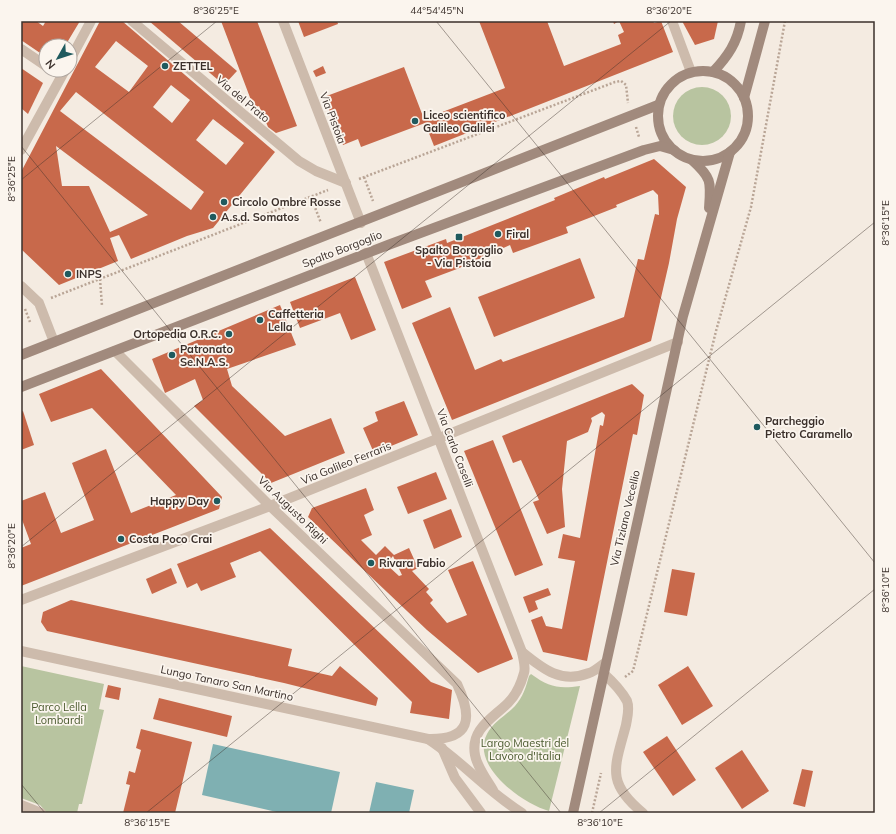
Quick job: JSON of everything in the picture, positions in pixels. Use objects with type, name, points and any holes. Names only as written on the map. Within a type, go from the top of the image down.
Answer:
[{"type":"main road","points":[[713,72],[732,49],[739,34],[741,21]]},
{"type":"main road","points":[[744,98],[765,21]]},
{"type":"main road","points":[[658,105],[670,84],[680,76],[691,72],[713,72],[726,77],[737,86],[744,98],[748,122],[738,143],[730,152],[719,158],[705,161],[692,160]]},
{"type":"main road","name":"Spalto Borgoglio","points":[[21,355],[361,223],[658,105],[657,118],[660,130],[665,141],[674,150]]},
{"type":"main road","name":"Spalto Borgoglio","points":[[21,387],[366,253],[652,147],[660,146],[674,150],[692,160],[706,172],[710,182],[707,230]]},
{"type":"main road","points":[[707,230],[730,152]]},
{"type":"main road","name":"Via Tiziano Vecellio","points":[[573,813],[605,662],[678,342],[707,230]]},
{"type":"street","points":[[78,45],[91,21]]},
{"type":"street","name":"Via del Prato","points":[[132,21],[299,161],[316,171],[346,184]]},
{"type":"street","name":"Via Pistoia","points":[[282,21],[361,223]]},
{"type":"street","points":[[672,21],[691,72]]},
{"type":"street","points":[[21,49],[38,61]]},
{"type":"street","points":[[21,150],[60,78]]},
{"type":"street","name":"Via Carlo Caselli","points":[[366,253],[522,652]]},
{"type":"street","points":[[21,286],[39,303],[54,342]]},
{"type":"street","name":"Via Galileo Ferraris","points":[[21,600],[270,506],[678,342]]},
{"type":"street","name":"Via Augusto Righi","points":[[115,351],[270,506],[457,684],[464,698],[467,712],[463,729],[455,736],[445,740],[428,739]]},
{"type":"street","name":"Lungo Tanaro San Martino","points":[[21,651],[428,739]]},
{"type":"street","points":[[522,652],[545,670],[567,677],[590,673],[605,662]]},
{"type":"street","points":[[493,790],[475,755],[475,744],[483,725],[508,703],[517,691],[524,672],[522,652]]},
{"type":"street","points":[[603,673],[616,686],[627,702],[628,715],[615,770],[617,783],[624,796],[643,813]]},
{"type":"street","points":[[428,739],[442,748],[510,805],[522,813]]},
{"type":"street","points":[[442,748],[455,778],[481,813]]},
{"type":"street","points":[[21,805],[41,813]]},
{"type":"path","points":[[616,686],[633,671],[716,331],[751,207],[785,21]]},
{"type":"path","points":[[364,177],[373,201]]},
{"type":"path","points":[[311,197],[322,224]]},
{"type":"path","points":[[100,279],[102,306]]},
{"type":"path","points":[[592,813],[603,768]]},
{"type":"green space","points":[[702,87],[713,89],[726,100],[729,105],[731,116],[729,127],[718,140],[713,143],[702,145],[691,143],[678,132],[675,127],[673,116],[675,105],[686,92],[691,89]]},
{"type":"green space","name":"Parco Lella Lombardi","points":[[21,666],[104,684],[99,709],[104,710],[82,804],[79,804],[77,813],[47,813],[40,805],[21,798]]},
{"type":"green space","name":"Largo Maestri del Lavoro d'Italia","points":[[531,674],[543,682],[554,686],[580,686],[549,811],[526,801],[502,782],[492,771],[486,759],[484,746],[487,734],[496,722],[512,709],[520,699]]},
{"type":"water","points":[[213,744],[340,772],[331,813],[281,813],[202,795]]},
{"type":"water","points":[[376,782],[414,790],[409,813],[369,813]]},
{"type":"building","points":[[21,21],[36,21],[43,26],[46,21],[80,21],[70,38],[38,38],[38,52],[21,40]]},
{"type":"building","points":[[100,21],[122,21],[275,152],[213,228],[187,236],[131,259],[119,235],[110,238],[118,261],[59,285],[21,249],[21,172],[70,78],[78,78],[78,63]],"holes":[[[116,41],[148,66],[129,92],[95,67]],[[171,85],[190,100],[172,123],[153,107]],[[76,92],[204,192],[191,210],[60,111]],[[213,119],[244,143],[226,165],[196,140]],[[56,146],[148,215],[110,232],[89,186],[62,186]]]},
{"type":"building","points":[[149,21],[178,21],[237,71],[224,85]]},
{"type":"building","points":[[221,21],[257,21],[297,126],[276,133],[268,127],[259,106],[254,108]]},
{"type":"building","points":[[298,21],[337,21],[338,24],[304,37]]},
{"type":"building","points":[[479,21],[547,21],[564,66],[621,44],[618,35],[624,32],[619,21],[653,21],[654,23],[661,21],[673,52],[434,146],[425,123],[361,147],[358,139],[343,145],[324,97],[404,67],[424,119],[505,88]]},
{"type":"building","points":[[682,21],[718,21],[714,39],[695,45]]},
{"type":"building","points":[[323,66],[326,73],[316,77],[313,71]]},
{"type":"building","points":[[21,68],[43,83],[28,114],[21,108]]},
{"type":"building","points":[[654,159],[686,187],[677,219],[669,263],[651,341],[452,420],[412,323],[450,307],[475,370],[501,359],[503,362],[624,317],[638,259],[644,260],[655,214],[659,215],[658,195],[653,190],[616,205],[617,207],[566,227],[568,233],[513,253],[510,245],[457,269],[425,281],[432,297],[402,309],[384,262],[446,239],[447,243],[555,200],[554,198],[604,177],[605,179]]},
{"type":"building","points":[[580,258],[595,298],[494,337],[478,297]]},
{"type":"building","points":[[355,277],[376,330],[351,340],[340,313],[300,328],[290,302]]},
{"type":"building","points":[[280,305],[296,345],[227,369],[232,386],[285,436],[331,418],[345,453],[271,483],[194,406],[203,400],[195,379],[165,393],[152,359]]},
{"type":"building","points":[[101,369],[222,497],[219,509],[21,586],[21,548],[31,544],[21,517],[21,501],[45,492],[61,533],[94,520],[72,463],[106,449],[131,513],[176,495],[92,408],[51,422],[39,394]]},
{"type":"building","points":[[632,384],[644,395],[637,435],[633,434],[587,661],[543,652],[531,620],[542,616],[546,626],[562,629],[575,561],[558,558],[563,534],[580,538],[600,425],[603,426],[605,415],[602,412],[591,418],[592,421],[588,432],[567,441],[562,489],[565,527],[547,534],[533,502],[539,500],[521,460],[513,463],[502,436]]},
{"type":"building","points":[[404,401],[418,435],[374,453],[363,428],[378,421],[375,412]]},
{"type":"building","points":[[23,411],[34,445],[21,450],[21,412]]},
{"type":"building","points":[[493,440],[543,565],[515,576],[464,451]]},
{"type":"building","points":[[436,472],[447,499],[408,514],[397,487]]},
{"type":"building","points":[[366,488],[374,510],[364,515],[372,535],[361,540],[376,555],[385,546],[394,555],[409,548],[418,568],[412,571],[429,589],[426,592],[433,600],[430,603],[447,623],[467,615],[448,570],[473,561],[513,659],[478,673],[427,630],[308,517],[312,508]],"holes":[[[393,556],[402,575],[399,576],[386,564]]]},
{"type":"building","points":[[451,509],[462,537],[434,549],[423,520]]},
{"type":"building","points":[[270,528],[431,682],[452,690],[449,719],[410,713],[412,702],[260,551],[230,563],[236,577],[201,591],[197,583],[187,588],[177,564]]},
{"type":"building","points":[[171,568],[177,583],[152,594],[146,579]]},
{"type":"building","points":[[672,569],[695,573],[687,616],[664,612]]},
{"type":"building","points":[[548,588],[551,595],[535,601],[538,609],[529,613],[523,597]]},
{"type":"building","points":[[71,600],[292,649],[288,666],[332,676],[340,666],[378,698],[376,706],[284,683],[47,631],[41,622],[43,612]]},
{"type":"building","points":[[688,666],[713,706],[682,725],[658,685]]},
{"type":"building","points":[[108,685],[121,688],[119,700],[105,697]]},
{"type":"building","points":[[159,698],[232,716],[227,737],[153,719]]},
{"type":"building","points":[[141,729],[192,742],[175,813],[123,813],[130,785],[126,784],[129,771],[135,773],[141,750],[136,748]]},
{"type":"building","points":[[667,736],[696,780],[673,796],[643,752]]},
{"type":"building","points":[[742,750],[769,791],[742,809],[715,768]]},
{"type":"building","points":[[802,769],[813,771],[805,807],[793,804]]},
{"type":"place","name":"ZETTEL","points":[[165,66]]},
{"type":"place","name":"Liceo scientifico Galileo Galilei","points":[[415,121]]},
{"type":"place","name":"Circolo Ombre Rosse","points":[[224,202]]},
{"type":"place","name":"A.s.d. Somatos","points":[[213,217]]},
{"type":"place","name":"Firal","points":[[498,234]]},
{"type":"place","name":"Spalto Borgoglio - Via Pistoia","points":[[459,237]]},
{"type":"place","name":"INPS","points":[[68,274]]},
{"type":"place","name":"Caffetteria Lella","points":[[260,320]]},
{"type":"place","name":"Ortopedia O.R.C.","points":[[229,334]]},
{"type":"place","name":"Patronato Se.N.A.S.","points":[[172,355]]},
{"type":"place","name":"Parcheggio Pietro Caramello","points":[[757,427]]},
{"type":"place","name":"Happy Day","points":[[217,501]]},
{"type":"place","name":"Costa Poco Crai","points":[[121,539]]},
{"type":"place","name":"Rivara Fabio","points":[[371,563]]}]
